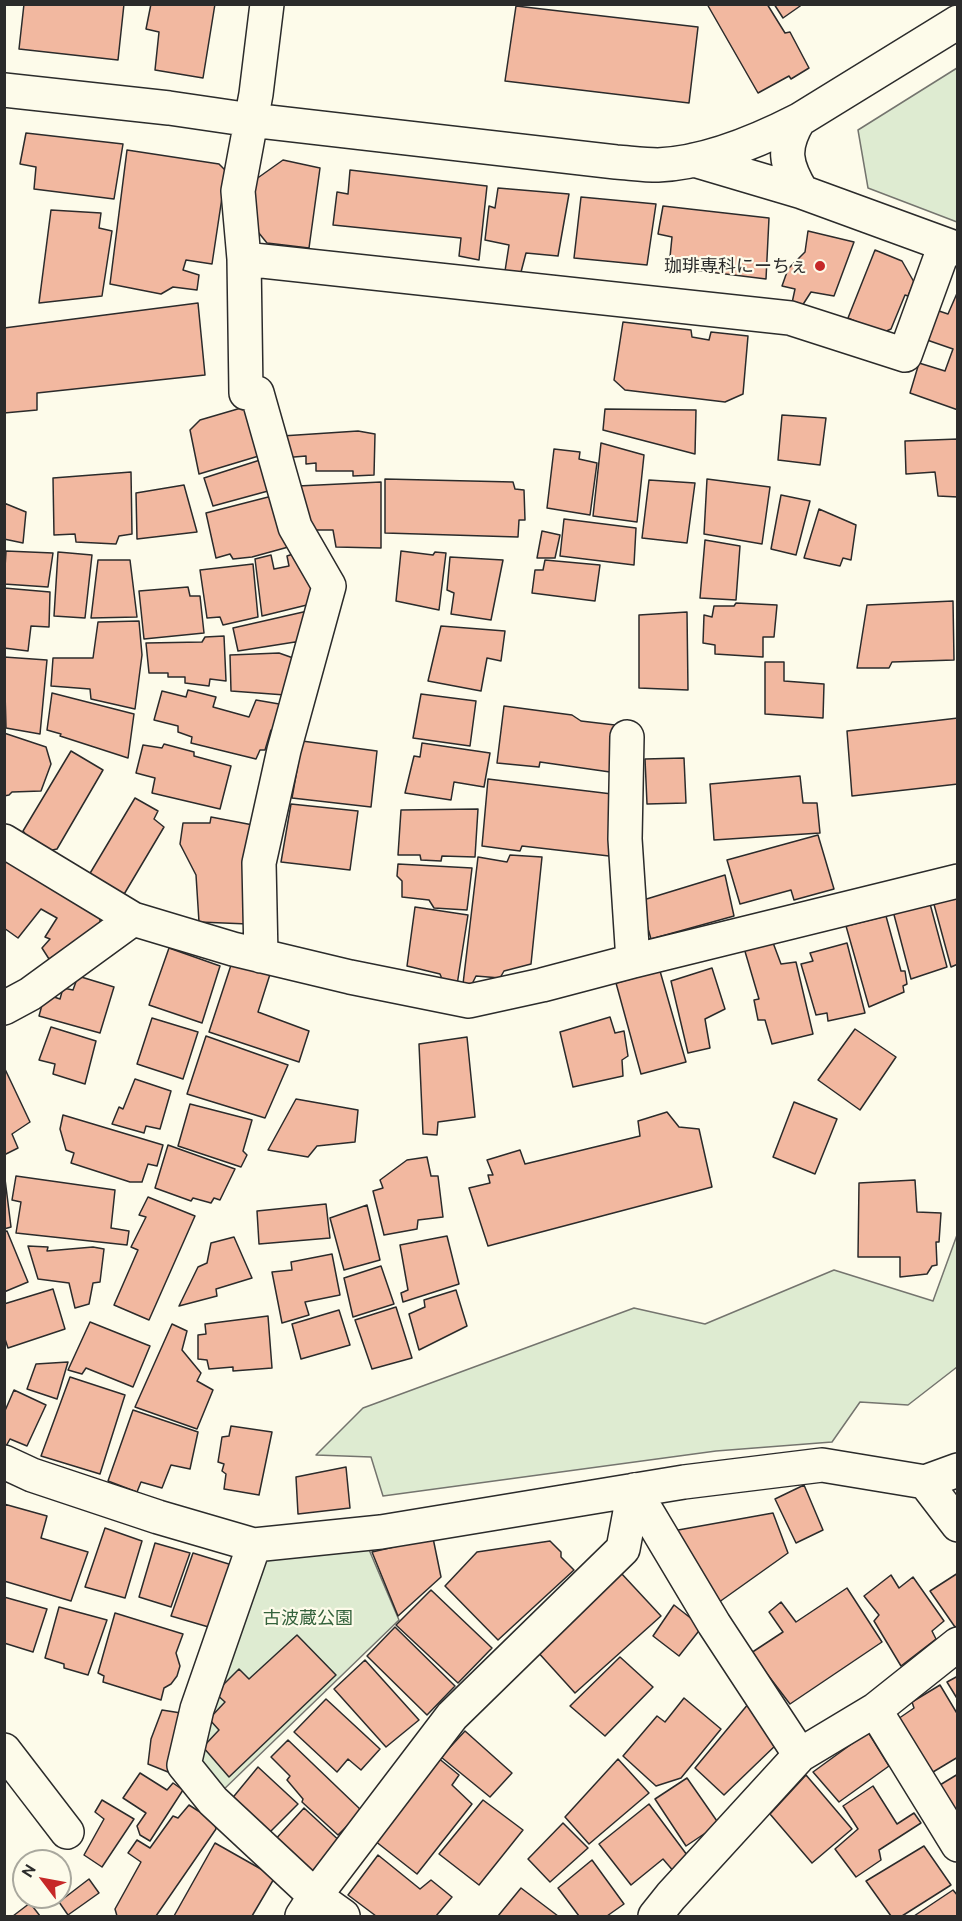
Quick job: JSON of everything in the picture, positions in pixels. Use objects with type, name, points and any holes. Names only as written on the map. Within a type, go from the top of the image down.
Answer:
[{"type":"street","points":[[261,956],[259,863],[284,750],[329,586],[296,527],[252,393],[238,191],[256,94],[267,4]]},
{"type":"street","points":[[4,90],[657,165],[694,160],[772,134],[799,120],[957,22]]},
{"type":"street","points":[[799,120],[790,135],[787,150],[790,173],[802,192]]},
{"type":"street","points":[[244,259],[790,318],[905,355],[951,247],[802,192],[694,160]]},
{"type":"street","points":[[627,737],[625,839],[633,961]]},
{"type":"street","points":[[4,841],[133,919],[261,956],[469,1001],[542,985],[957,881]]},
{"type":"street","points":[[4,1008],[30,994],[133,919]]},
{"type":"street","points":[[4,1462],[32,1475],[148,1514],[254,1545],[381,1532],[634,1490],[822,1465],[925,1482],[957,1470]]},
{"type":"street","points":[[925,1482],[957,1525]]},
{"type":"street","points":[[634,1490],[714,1623],[800,1755]]},
{"type":"street","points":[[308,1906],[452,1716],[624,1549],[634,1490]]},
{"type":"street","points":[[254,1545],[197,1709],[184,1765],[213,1801],[308,1906],[343,1917]]},
{"type":"street","points":[[655,1917],[670,1896],[800,1755],[875,1710],[957,1644]]},
{"type":"street","points":[[875,1710],[957,1845]]},
{"type":"street","points":[[4,1750],[67,1832]]},
{"type":"green space","points":[[957,68],[957,222],[868,188],[858,130]]},
{"type":"green space","points":[[957,1235],[957,1367],[908,1405],[860,1402],[832,1442],[716,1451],[383,1496],[371,1457],[316,1455],[363,1408],[634,1308],[705,1324],[834,1270],[933,1301]]},
{"type":"green space","name":"古波蔵公園","points":[[367,1545],[399,1620],[219,1794],[191,1762],[262,1559]]},
{"type":"building","points":[[24,4],[124,4],[118,60],[19,49]]},
{"type":"building","points":[[151,4],[215,4],[203,78],[155,70],[159,32],[146,29]]},
{"type":"building","points":[[707,4],[767,4],[785,33],[790,32],[809,68],[791,79],[789,76],[758,93]]},
{"type":"building","points":[[774,4],[803,4],[783,18]]},
{"type":"building","points":[[516,6],[698,27],[689,103],[505,81]]},
{"type":"building","points":[[26,133],[123,144],[114,199],[34,189],[36,167],[20,164]]},
{"type":"building","points":[[127,150],[219,164],[226,171],[212,264],[186,260],[183,270],[199,275],[197,290],[173,287],[161,294],[110,284]]},
{"type":"building","points":[[283,160],[320,168],[309,248],[267,243],[254,227],[252,182]]},
{"type":"building","points":[[350,170],[487,186],[479,260],[459,256],[461,238],[333,225],[337,192],[348,194]]},
{"type":"building","points":[[498,188],[569,194],[558,256],[526,253],[521,272],[505,271],[509,245],[485,240],[489,206],[495,208]]},
{"type":"building","points":[[581,197],[656,204],[647,265],[574,258]]},
{"type":"building","points":[[663,206],[769,218],[766,279],[669,267],[672,237],[658,234]]},
{"type":"building","points":[[51,210],[101,213],[99,228],[112,231],[102,296],[39,303]]},
{"type":"building","points":[[808,231],[854,242],[834,296],[811,292],[802,306],[792,303],[795,289],[782,286],[788,269],[805,252]]},
{"type":"building","points":[[875,250],[902,261],[914,282],[908,296],[905,295],[891,329],[882,333],[848,318]]},
{"type":"building","points":[[958,291],[958,410],[910,393],[919,363],[945,371],[953,349],[927,340],[936,310],[948,314]]},
{"type":"building","points":[[198,303],[205,375],[37,393],[37,410],[4,413],[4,328]]},
{"type":"building","points":[[623,322],[691,330],[692,337],[709,340],[711,332],[748,336],[743,394],[725,402],[625,390],[614,380]]},
{"type":"building","points":[[241,408],[250,409],[262,455],[199,474],[190,430],[200,420]]},
{"type":"building","points":[[605,409],[696,410],[695,454],[603,430]]},
{"type":"building","points":[[782,415],[826,418],[820,465],[778,460]]},
{"type":"building","points":[[358,431],[375,434],[374,475],[353,476],[353,471],[316,471],[316,463],[306,464],[306,456],[282,458],[282,436]]},
{"type":"building","points":[[958,439],[958,497],[938,496],[935,472],[906,474],[905,441]]},
{"type":"building","points":[[601,443],[644,455],[637,522],[593,516]]},
{"type":"building","points":[[554,449],[580,452],[579,459],[597,463],[590,515],[547,508]]},
{"type":"building","points":[[260,460],[268,491],[213,506],[204,478]]},
{"type":"building","points":[[131,472],[132,534],[119,536],[116,544],[76,542],[75,534],[54,535],[53,478]]},
{"type":"building","points":[[385,479],[513,482],[515,489],[524,490],[525,520],[519,520],[518,537],[385,533]]},
{"type":"building","points":[[707,479],[770,487],[762,544],[704,534]]},
{"type":"building","points":[[649,480],[695,483],[687,543],[642,538]]},
{"type":"building","points":[[381,482],[381,548],[336,547],[333,530],[309,530],[298,486]]},
{"type":"building","points":[[184,485],[197,532],[137,539],[136,493]]},
{"type":"building","points":[[276,495],[292,546],[252,557],[233,559],[230,554],[216,558],[206,513]]},
{"type":"building","points":[[781,495],[810,501],[796,555],[771,549]]},
{"type":"building","points":[[4,503],[26,512],[23,543],[4,539]]},
{"type":"building","points":[[819,509],[856,525],[851,560],[843,558],[840,566],[804,558]]},
{"type":"building","points":[[564,519],[636,528],[634,565],[560,556]]},
{"type":"building","points":[[542,531],[560,535],[555,558],[537,558]]},
{"type":"building","points":[[705,540],[740,546],[736,600],[700,598]]},
{"type":"building","points":[[6,551],[53,553],[48,587],[4,584]]},
{"type":"building","points":[[401,551],[433,555],[435,552],[446,553],[439,610],[396,601]]},
{"type":"building","points":[[58,552],[92,555],[85,618],[54,616]]},
{"type":"building","points":[[299,552],[314,580],[315,603],[262,616],[255,559],[271,555],[274,569],[289,566],[287,556]]},
{"type":"building","points":[[450,557],[503,560],[491,620],[451,614],[454,593],[447,590]]},
{"type":"building","points":[[98,560],[130,560],[137,617],[91,618]]},
{"type":"building","points":[[545,560],[600,565],[595,601],[532,593],[535,570],[543,570]]},
{"type":"building","points":[[253,564],[258,617],[223,625],[220,617],[207,618],[200,570]]},
{"type":"building","points":[[188,587],[190,596],[200,596],[204,633],[144,639],[139,591]]},
{"type":"building","points":[[4,588],[50,592],[49,627],[31,626],[28,651],[4,648]]},
{"type":"building","points":[[953,601],[954,660],[892,662],[889,668],[857,668],[867,605]]},
{"type":"building","points":[[736,603],[777,605],[774,637],[763,637],[763,657],[715,654],[715,645],[703,643],[704,615],[712,617],[714,606],[734,606]]},
{"type":"building","points":[[312,610],[305,647],[295,642],[238,651],[233,628]]},
{"type":"building","points":[[687,612],[688,690],[639,688],[639,615]]},
{"type":"building","points":[[139,621],[142,655],[135,709],[91,699],[90,689],[51,686],[53,658],[93,658],[98,622]]},
{"type":"building","points":[[441,626],[505,631],[501,661],[487,658],[481,691],[428,681]]},
{"type":"building","points":[[224,636],[226,681],[210,679],[209,686],[185,683],[185,677],[168,677],[168,673],[149,673],[146,643],[202,642],[205,637]]},
{"type":"building","points":[[279,653],[296,659],[285,695],[231,691],[230,655]]},
{"type":"building","points":[[4,657],[47,660],[40,734],[6,728]]},
{"type":"building","points":[[765,662],[784,662],[784,681],[824,684],[823,718],[765,714]]},
{"type":"building","points":[[188,690],[216,697],[213,707],[249,717],[256,700],[285,705],[277,731],[271,730],[265,750],[260,750],[256,759],[191,743],[192,737],[178,732],[178,726],[154,720],[162,691],[186,697]]},
{"type":"building","points":[[52,693],[134,714],[128,758],[47,730]]},
{"type":"building","points":[[421,694],[476,701],[470,746],[413,738]]},
{"type":"building","points":[[504,706],[572,715],[581,721],[615,725],[610,772],[540,762],[539,767],[497,763]]},
{"type":"building","points":[[958,718],[958,784],[852,796],[847,731]]},
{"type":"building","points":[[4,733],[46,747],[51,764],[41,791],[12,792],[4,796]]},
{"type":"building","points":[[302,741],[377,751],[371,807],[292,798]]},
{"type":"building","points":[[422,743],[490,753],[484,787],[454,782],[451,800],[405,793],[414,756],[420,757]]},
{"type":"building","points":[[164,744],[194,752],[194,756],[231,766],[220,809],[152,793],[155,778],[136,773],[143,745],[162,748]]},
{"type":"building","points":[[71,751],[103,770],[57,849],[48,851],[29,839],[23,831]]},
{"type":"building","points":[[684,758],[686,803],[647,804],[645,759]]},
{"type":"building","points":[[800,776],[803,803],[817,803],[820,833],[714,840],[710,784]]},
{"type":"building","points":[[488,779],[612,794],[609,856],[522,846],[520,851],[482,846]]},
{"type":"building","points":[[135,798],[158,811],[154,819],[164,827],[123,896],[89,875]]},
{"type":"building","points":[[291,804],[358,811],[350,870],[281,862]]},
{"type":"building","points":[[478,809],[475,857],[442,856],[441,861],[421,860],[420,855],[398,855],[401,810]]},
{"type":"building","points":[[211,817],[253,825],[248,924],[199,922],[196,875],[180,844],[183,823],[210,823]]},
{"type":"building","points":[[818,835],[834,889],[794,900],[791,890],[740,904],[727,860]]},
{"type":"building","points":[[510,855],[542,857],[531,964],[504,971],[500,978],[476,976],[471,986],[463,984],[478,857],[507,862]]},
{"type":"building","points":[[4,858],[100,913],[100,929],[49,959],[42,948],[50,939],[45,937],[57,918],[41,909],[18,938],[4,928]]},
{"type":"building","points":[[398,864],[472,868],[467,910],[434,908],[429,900],[402,897],[402,881],[397,876]]},
{"type":"building","points":[[725,875],[734,916],[651,939],[640,901]]},
{"type":"building","points":[[958,889],[958,964],[951,967],[932,897]]},
{"type":"building","points":[[929,900],[947,967],[911,979],[893,911]]},
{"type":"building","points":[[415,907],[468,915],[457,985],[444,984],[440,974],[407,966]]},
{"type":"building","points":[[886,916],[901,971],[905,971],[907,984],[903,986],[904,992],[869,1007],[846,926]]},
{"type":"building","points":[[772,940],[781,964],[796,962],[813,1034],[772,1044],[765,1020],[758,1020],[754,1000],[759,999],[744,948]]},
{"type":"building","points":[[847,943],[865,1013],[828,1021],[827,1013],[816,1015],[801,964],[813,961],[810,953]]},
{"type":"building","points":[[169,948],[220,966],[202,1023],[149,1005]]},
{"type":"building","points":[[233,959],[272,968],[258,1012],[309,1031],[299,1062],[209,1032]]},
{"type":"building","points":[[712,968],[725,1009],[705,1019],[710,1048],[688,1053],[671,981]]},
{"type":"building","points":[[660,971],[686,1062],[641,1074],[616,983]]},
{"type":"building","points":[[78,976],[114,987],[100,1033],[39,1016],[45,994],[60,999],[63,988],[73,990]]},
{"type":"building","points":[[610,1017],[615,1033],[624,1031],[628,1056],[622,1060],[623,1076],[573,1087],[560,1032]]},
{"type":"building","points":[[152,1018],[198,1032],[183,1079],[137,1064]]},
{"type":"building","points":[[51,1027],[96,1041],[85,1084],[53,1074],[55,1064],[39,1060]]},
{"type":"building","points":[[855,1029],[896,1057],[860,1110],[818,1080]]},
{"type":"building","points":[[206,1036],[288,1065],[265,1118],[187,1094]]},
{"type":"building","points":[[467,1037],[475,1117],[438,1122],[437,1135],[423,1134],[419,1044]]},
{"type":"building","points":[[4,1067],[30,1122],[12,1134],[18,1148],[4,1155]]},
{"type":"building","points":[[135,1079],[171,1091],[160,1129],[146,1126],[144,1133],[112,1124],[119,1107],[123,1109]]},
{"type":"building","points":[[296,1099],[358,1110],[355,1142],[317,1146],[308,1157],[268,1150]]},
{"type":"building","points":[[794,1102],[837,1119],[815,1174],[773,1157]]},
{"type":"building","points":[[190,1104],[252,1120],[243,1151],[247,1155],[241,1167],[178,1146]]},
{"type":"building","points":[[667,1112],[679,1127],[699,1129],[712,1187],[488,1246],[469,1188],[490,1183],[488,1175],[493,1175],[487,1160],[520,1150],[525,1164],[640,1136],[638,1121]]},
{"type":"building","points":[[63,1115],[163,1145],[157,1166],[148,1164],[142,1182],[130,1182],[71,1163],[74,1153],[66,1150],[60,1129]]},
{"type":"building","points":[[168,1145],[235,1169],[220,1200],[214,1198],[211,1203],[193,1198],[191,1201],[155,1188]]},
{"type":"building","points":[[427,1157],[431,1176],[438,1176],[443,1217],[418,1220],[417,1229],[384,1235],[373,1191],[383,1188],[380,1180],[407,1160]]},
{"type":"building","points":[[4,1171],[11,1227],[4,1229]]},
{"type":"building","points":[[16,1176],[115,1190],[111,1228],[129,1231],[127,1245],[16,1233],[21,1202],[12,1200]]},
{"type":"building","points":[[915,1180],[917,1212],[941,1213],[939,1242],[936,1242],[937,1265],[932,1266],[927,1274],[900,1277],[900,1257],[858,1257],[859,1183]]},
{"type":"building","points":[[148,1197],[195,1216],[149,1320],[114,1305],[138,1250],[131,1247],[146,1217],[139,1215]]},
{"type":"building","points":[[326,1204],[330,1238],[259,1244],[257,1211]]},
{"type":"building","points":[[367,1205],[380,1260],[344,1270],[330,1218]]},
{"type":"building","points":[[7,1231],[28,1282],[4,1292],[4,1232]]},
{"type":"building","points":[[447,1236],[459,1284],[403,1302],[401,1293],[408,1290],[400,1245]]},
{"type":"building","points":[[234,1237],[252,1278],[216,1289],[217,1296],[179,1306],[198,1267],[207,1263],[211,1243]]},
{"type":"building","points":[[28,1246],[48,1247],[47,1251],[93,1247],[104,1249],[100,1282],[93,1283],[89,1304],[75,1308],[69,1283],[38,1279]]},
{"type":"building","points":[[332,1254],[340,1295],[305,1302],[309,1315],[282,1323],[272,1272],[292,1270],[291,1262]]},
{"type":"building","points":[[381,1266],[394,1304],[353,1317],[344,1278]]},
{"type":"building","points":[[53,1289],[65,1329],[8,1348],[4,1336],[4,1304]]},
{"type":"building","points":[[456,1290],[467,1326],[419,1350],[409,1314],[425,1307],[424,1300]]},
{"type":"building","points":[[396,1307],[412,1358],[372,1369],[355,1320]]},
{"type":"building","points":[[339,1310],[350,1345],[301,1359],[292,1324]]},
{"type":"building","points":[[268,1316],[272,1368],[233,1371],[233,1367],[209,1369],[207,1360],[198,1359],[198,1335],[206,1334],[205,1324]]},
{"type":"building","points":[[90,1322],[150,1346],[133,1387],[86,1368],[82,1374],[68,1370]]},
{"type":"building","points":[[172,1324],[187,1331],[182,1350],[201,1373],[197,1381],[213,1390],[197,1429],[135,1407]]},
{"type":"building","points":[[68,1362],[57,1399],[27,1389],[36,1364]]},
{"type":"building","points":[[70,1377],[125,1395],[100,1474],[41,1456]]},
{"type":"building","points":[[14,1390],[46,1405],[27,1446],[10,1439],[5,1448],[4,1413]]},
{"type":"building","points":[[133,1410],[198,1432],[190,1469],[171,1465],[162,1488],[141,1482],[137,1492],[108,1481]]},
{"type":"building","points":[[231,1426],[272,1432],[259,1495],[224,1489],[226,1474],[222,1471],[224,1464],[218,1462],[222,1437],[229,1436]]},
{"type":"building","points":[[346,1467],[350,1508],[298,1514],[296,1477]]},
{"type":"building","points":[[804,1485],[823,1530],[796,1543],[775,1499]]},
{"type":"building","points":[[4,1504],[47,1516],[41,1538],[88,1552],[71,1601],[4,1581]]},
{"type":"building","points":[[773,1513],[788,1553],[715,1605],[667,1532]]},
{"type":"building","points":[[105,1528],[142,1541],[125,1598],[85,1587]]},
{"type":"building","points":[[433,1538],[441,1577],[398,1616],[372,1552]]},
{"type":"building","points":[[550,1541],[574,1570],[498,1640],[445,1586],[477,1552]]},
{"type":"building","points":[[155,1543],[190,1553],[171,1607],[139,1597]]},
{"type":"building","points":[[193,1553],[232,1565],[212,1628],[171,1616]]},
{"type":"building","points":[[621,1573],[661,1616],[575,1693],[536,1650]]},
{"type":"building","points":[[958,1573],[958,1625],[955,1627],[930,1591]]},
{"type":"building","points":[[891,1575],[899,1588],[913,1577],[944,1621],[932,1631],[936,1639],[901,1666],[874,1621],[879,1615],[864,1596]]},
{"type":"building","points":[[847,1588],[882,1642],[790,1704],[751,1653],[783,1632],[769,1612],[781,1602],[796,1622]]},
{"type":"building","points":[[431,1590],[492,1648],[458,1683],[396,1625]]},
{"type":"building","points":[[4,1597],[47,1609],[33,1652],[4,1643]]},
{"type":"building","points":[[674,1605],[702,1627],[679,1656],[653,1636]]},
{"type":"building","points":[[59,1607],[107,1620],[88,1675],[64,1668],[64,1664],[45,1658]]},
{"type":"building","points":[[115,1613],[183,1634],[176,1653],[180,1666],[177,1676],[171,1684],[164,1688],[161,1700],[103,1682],[104,1676],[98,1673]]},
{"type":"building","points":[[395,1627],[455,1686],[427,1715],[367,1656]]},
{"type":"building","points":[[297,1635],[336,1675],[229,1777],[203,1747],[219,1730],[209,1719],[225,1702],[215,1693],[239,1669],[249,1679]]},
{"type":"building","points":[[620,1657],[653,1687],[605,1736],[570,1706]]},
{"type":"building","points":[[365,1660],[419,1720],[386,1747],[334,1689]]},
{"type":"building","points":[[958,1676],[958,1700],[947,1682]]},
{"type":"building","points":[[940,1685],[958,1715],[958,1757],[928,1775],[895,1721],[914,1708],[912,1702]]},
{"type":"building","points":[[684,1698],[721,1729],[681,1778],[656,1786],[623,1756],[657,1716],[665,1722]]},
{"type":"building","points":[[326,1699],[380,1749],[361,1770],[348,1759],[337,1772],[294,1732]]},
{"type":"building","points":[[749,1703],[778,1743],[724,1795],[695,1768]]},
{"type":"building","points":[[162,1710],[181,1713],[168,1772],[148,1764],[151,1739]]},
{"type":"building","points":[[465,1731],[512,1773],[490,1797],[441,1757]]},
{"type":"building","points":[[868,1732],[889,1766],[839,1802],[813,1772]]},
{"type":"building","points":[[288,1740],[362,1811],[338,1835],[302,1802],[303,1799],[287,1780],[290,1776],[271,1757]]},
{"type":"building","points":[[437,1757],[459,1775],[452,1785],[472,1804],[417,1874],[370,1837]]},
{"type":"building","points":[[618,1759],[649,1793],[589,1844],[565,1817]]},
{"type":"building","points":[[258,1767],[298,1804],[267,1835],[230,1801]]},
{"type":"building","points":[[140,1773],[167,1790],[173,1783],[183,1790],[150,1841],[140,1835],[137,1826],[146,1813],[123,1798]]},
{"type":"building","points":[[958,1774],[958,1823],[935,1788]]},
{"type":"building","points":[[806,1775],[852,1829],[812,1863],[770,1814]]},
{"type":"building","points":[[687,1778],[719,1824],[686,1846],[655,1799]]},
{"type":"building","points":[[873,1786],[897,1824],[914,1813],[921,1823],[879,1850],[881,1860],[856,1877],[835,1849],[858,1829],[843,1806]]},
{"type":"building","points":[[102,1800],[134,1819],[102,1867],[84,1855],[104,1819],[95,1812]]},
{"type":"building","points":[[483,1800],[523,1830],[479,1885],[439,1854]]},
{"type":"building","points":[[649,1804],[690,1859],[675,1873],[663,1859],[631,1885],[599,1844]]},
{"type":"building","points":[[189,1805],[214,1821],[216,1829],[156,1916],[117,1916],[115,1909],[141,1862],[128,1853],[137,1840],[150,1848],[173,1816],[178,1818]]},
{"type":"building","points":[[304,1808],[343,1844],[311,1879],[273,1842]]},
{"type":"building","points":[[563,1823],[588,1848],[550,1882],[528,1859]]},
{"type":"building","points":[[215,1843],[275,1877],[252,1916],[174,1916]]},
{"type":"building","points":[[924,1846],[951,1885],[902,1916],[891,1916],[866,1881]]},
{"type":"building","points":[[378,1855],[420,1889],[431,1880],[452,1897],[436,1916],[376,1916],[348,1895]]},
{"type":"building","points":[[592,1860],[624,1904],[607,1916],[579,1916],[558,1888]]},
{"type":"building","points":[[89,1879],[99,1893],[68,1915],[64,1909],[72,1909],[72,1892]]},
{"type":"building","points":[[521,1888],[558,1916],[498,1916]]},
{"type":"building","points":[[953,1890],[958,1896],[958,1916],[914,1916]]},
{"type":"building","points":[[22,1909],[35,1909],[40,1916],[13,1916]]},
{"type":"place","name":"珈琲専科にーちぇ","points":[[820,266]]}]
